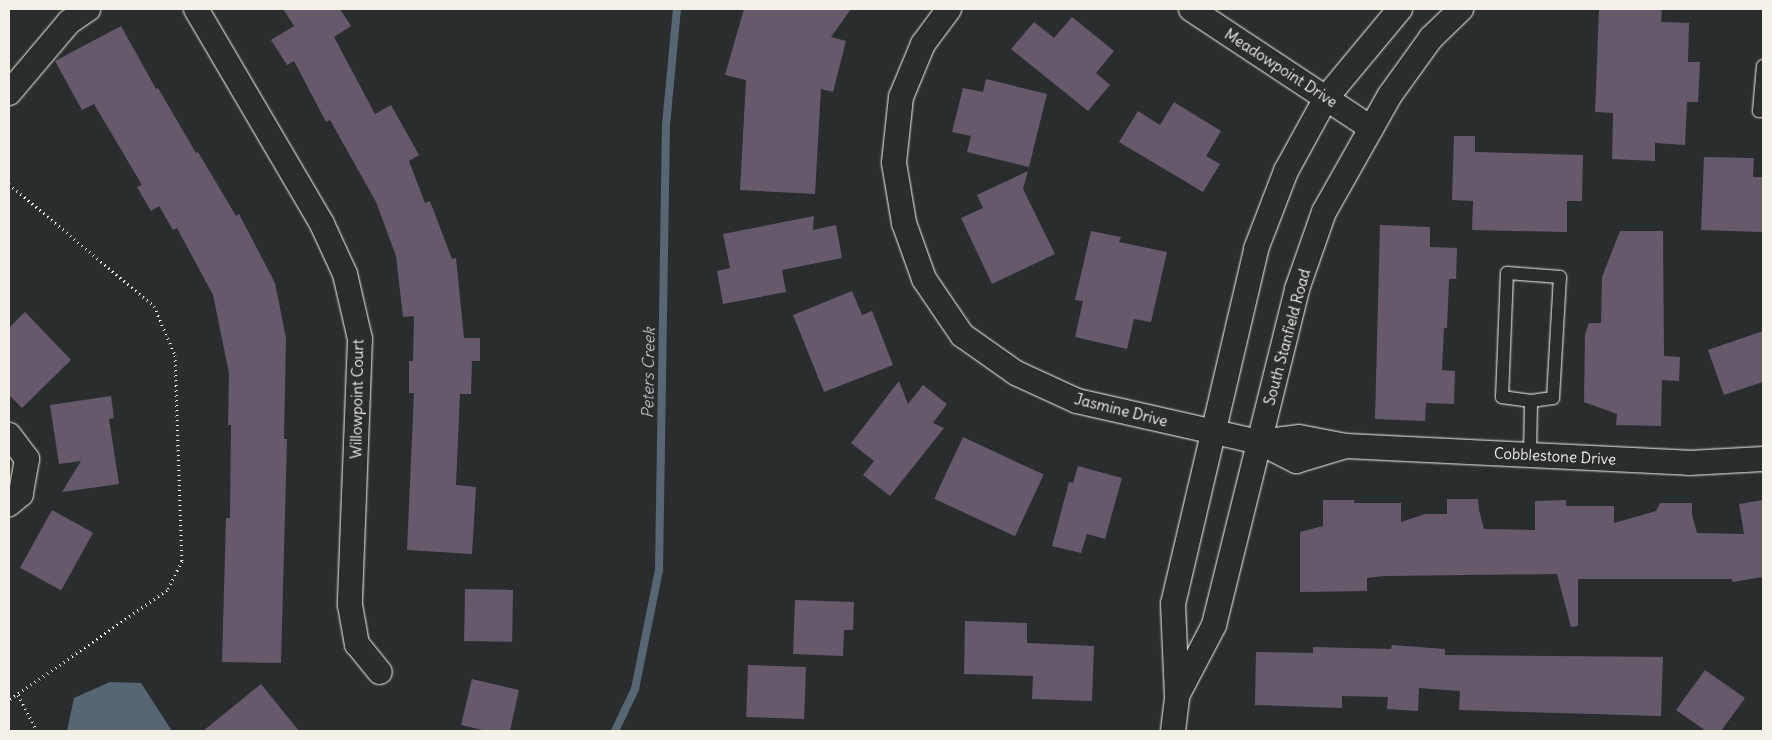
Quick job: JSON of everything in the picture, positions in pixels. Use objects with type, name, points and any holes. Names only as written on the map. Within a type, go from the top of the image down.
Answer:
[{"type":"street","points":[[9,93],[69,22],[88,9]]},
{"type":"street","name":"Willowpoint Court","points":[[196,9],[322,224],[346,274],[360,339],[350,605],[357,644],[380,672]]},
{"type":"street","name":"Jasmine Drive","points":[[949,9],[924,44],[901,97],[894,163],[904,223],[924,279],[962,335],[1016,373],[1077,401],[1259,442]]},
{"type":"street","name":"Meadowpoint Drive","points":[[1191,9],[1371,128]]},
{"type":"street","name":"South Stanfield Road","points":[[1173,731],[1177,696],[1173,604],[1256,249],[1286,171],[1326,98],[1400,9]]},
{"type":"street","name":"South Stanfield Road","points":[[1177,696],[1214,625],[1297,289],[1324,212],[1390,95],[1432,38],[1461,9]]},
{"type":"street","points":[[9,436],[27,459],[21,494],[9,504]]},
{"type":"street","name":"Cobblestone Drive","points":[[1259,442],[1299,437],[1346,446],[1689,463],[1763,459]]},
{"type":"lane","points":[[1763,66],[1759,110],[1763,111]]},
{"type":"lane","points":[[1507,273],[1560,277],[1553,398],[1531,401],[1502,397],[1507,273]]},
{"type":"lane","points":[[1530,455],[1531,401]]},
{"type":"path","points":[[9,184],[154,306],[175,355],[182,561],[167,590],[9,700]]},
{"type":"path","points":[[18,695],[37,731]]},
{"type":"water","points":[[110,682],[141,683],[172,731],[67,731],[74,698]]},
{"type":"building","points":[[283,9],[340,9],[351,26],[334,37],[375,114],[391,105],[419,155],[409,161],[425,203],[430,201],[452,259],[456,258],[464,338],[480,338],[480,361],[472,361],[471,394],[460,394],[456,485],[476,487],[472,554],[407,550],[414,393],[409,393],[409,361],[413,361],[414,316],[403,317],[396,256],[376,202],[330,120],[326,122],[294,61],[287,65],[271,40],[294,26]]},
{"type":"building","points":[[744,9],[851,9],[831,37],[846,41],[833,92],[821,89],[815,194],[740,190],[746,80],[725,75]]},
{"type":"building","points":[[1599,9],[1662,9],[1661,22],[1689,23],[1688,62],[1700,62],[1698,102],[1687,102],[1685,145],[1655,143],[1655,161],[1612,159],[1613,113],[1595,112]]},
{"type":"building","points":[[1072,17],[1114,51],[1096,73],[1110,85],[1088,111],[1011,49],[1034,22],[1054,38]]},
{"type":"building","points":[[121,26],[156,89],[158,88],[196,153],[198,152],[236,216],[239,214],[275,283],[286,338],[284,439],[287,439],[281,663],[222,662],[226,518],[230,518],[231,425],[228,425],[229,373],[213,295],[177,228],[173,230],[159,206],[151,211],[137,187],[142,185],[94,104],[82,110],[55,61]]},
{"type":"building","points":[[986,79],[1047,94],[1029,167],[967,152],[971,136],[952,132],[963,88],[983,92]]},
{"type":"building","points":[[1174,102],[1221,131],[1206,156],[1220,164],[1203,192],[1119,142],[1138,111],[1160,125]]},
{"type":"building","points":[[1454,136],[1475,136],[1475,152],[1583,155],[1582,201],[1567,201],[1567,232],[1472,230],[1473,201],[1452,200]]},
{"type":"building","points":[[1704,157],[1754,158],[1753,177],[1763,177],[1763,232],[1701,230]]},
{"type":"building","points":[[1028,171],[1023,189],[1055,254],[992,284],[961,218],[983,208],[977,195]]},
{"type":"building","points":[[814,216],[813,230],[836,225],[842,258],[782,270],[786,292],[723,304],[717,271],[730,268],[723,234]]},
{"type":"building","points":[[1380,225],[1430,227],[1430,247],[1457,248],[1456,279],[1449,279],[1447,328],[1444,328],[1442,370],[1455,371],[1454,404],[1426,403],[1425,421],[1375,419]]},
{"type":"building","points":[[1091,231],[1121,237],[1119,242],[1167,252],[1151,322],[1134,319],[1127,349],[1075,337],[1083,301],[1075,300]]},
{"type":"building","points":[[1620,231],[1663,231],[1664,356],[1680,357],[1679,381],[1662,380],[1661,426],[1616,425],[1617,414],[1584,402],[1585,334],[1589,323],[1601,323],[1602,277]]},
{"type":"building","points":[[852,291],[862,315],[872,311],[893,365],[824,392],[793,315]]},
{"type":"building","points":[[25,312],[71,360],[22,408],[9,395],[9,328]]},
{"type":"building","points":[[1763,331],[1763,382],[1724,395],[1708,350]]},
{"type":"building","points":[[899,381],[908,404],[923,385],[947,404],[933,423],[944,428],[890,496],[863,475],[874,461],[851,443]]},
{"type":"building","points":[[111,396],[114,418],[109,419],[119,484],[62,492],[81,461],[59,464],[50,405]]},
{"type":"building","points":[[963,437],[1044,475],[1015,536],[934,499]]},
{"type":"building","points":[[1078,466],[1122,478],[1105,539],[1087,534],[1081,553],[1052,546],[1069,482],[1073,483]]},
{"type":"building","points":[[1447,499],[1478,499],[1484,529],[1535,530],[1535,501],[1566,500],[1566,506],[1614,506],[1614,523],[1656,511],[1660,503],[1692,503],[1692,515],[1697,533],[1744,534],[1739,504],[1763,500],[1763,577],[1732,582],[1732,579],[1578,579],[1578,626],[1571,627],[1557,574],[1384,576],[1367,578],[1367,591],[1300,592],[1300,532],[1323,526],[1323,500],[1354,500],[1354,503],[1401,503],[1401,522],[1425,514],[1447,514]]},
{"type":"building","points":[[52,510],[93,533],[61,591],[20,568]]},
{"type":"building","points":[[465,589],[513,590],[512,642],[464,641]]},
{"type":"building","points":[[795,600],[854,602],[853,630],[844,630],[843,656],[793,654]]},
{"type":"building","points":[[965,621],[1027,623],[1027,643],[1094,646],[1092,701],[1032,699],[1033,676],[964,674]]},
{"type":"building","points":[[1392,645],[1445,649],[1445,655],[1663,657],[1661,716],[1459,710],[1460,691],[1419,688],[1418,711],[1387,709],[1388,697],[1342,696],[1342,708],[1255,705],[1256,652],[1313,653],[1313,647],[1391,649]]},
{"type":"building","points":[[748,665],[806,667],[804,719],[746,717]]},
{"type":"building","points":[[1705,670],[1745,698],[1721,731],[1706,731],[1676,710]]},
{"type":"building","points":[[472,679],[519,690],[510,731],[487,731],[461,725]]},
{"type":"building","points":[[261,684],[299,731],[203,731]]},
{"type":"waterway","name":"Peters Creek","points":[[615,731],[635,689],[659,570],[666,125],[677,9]]}]
